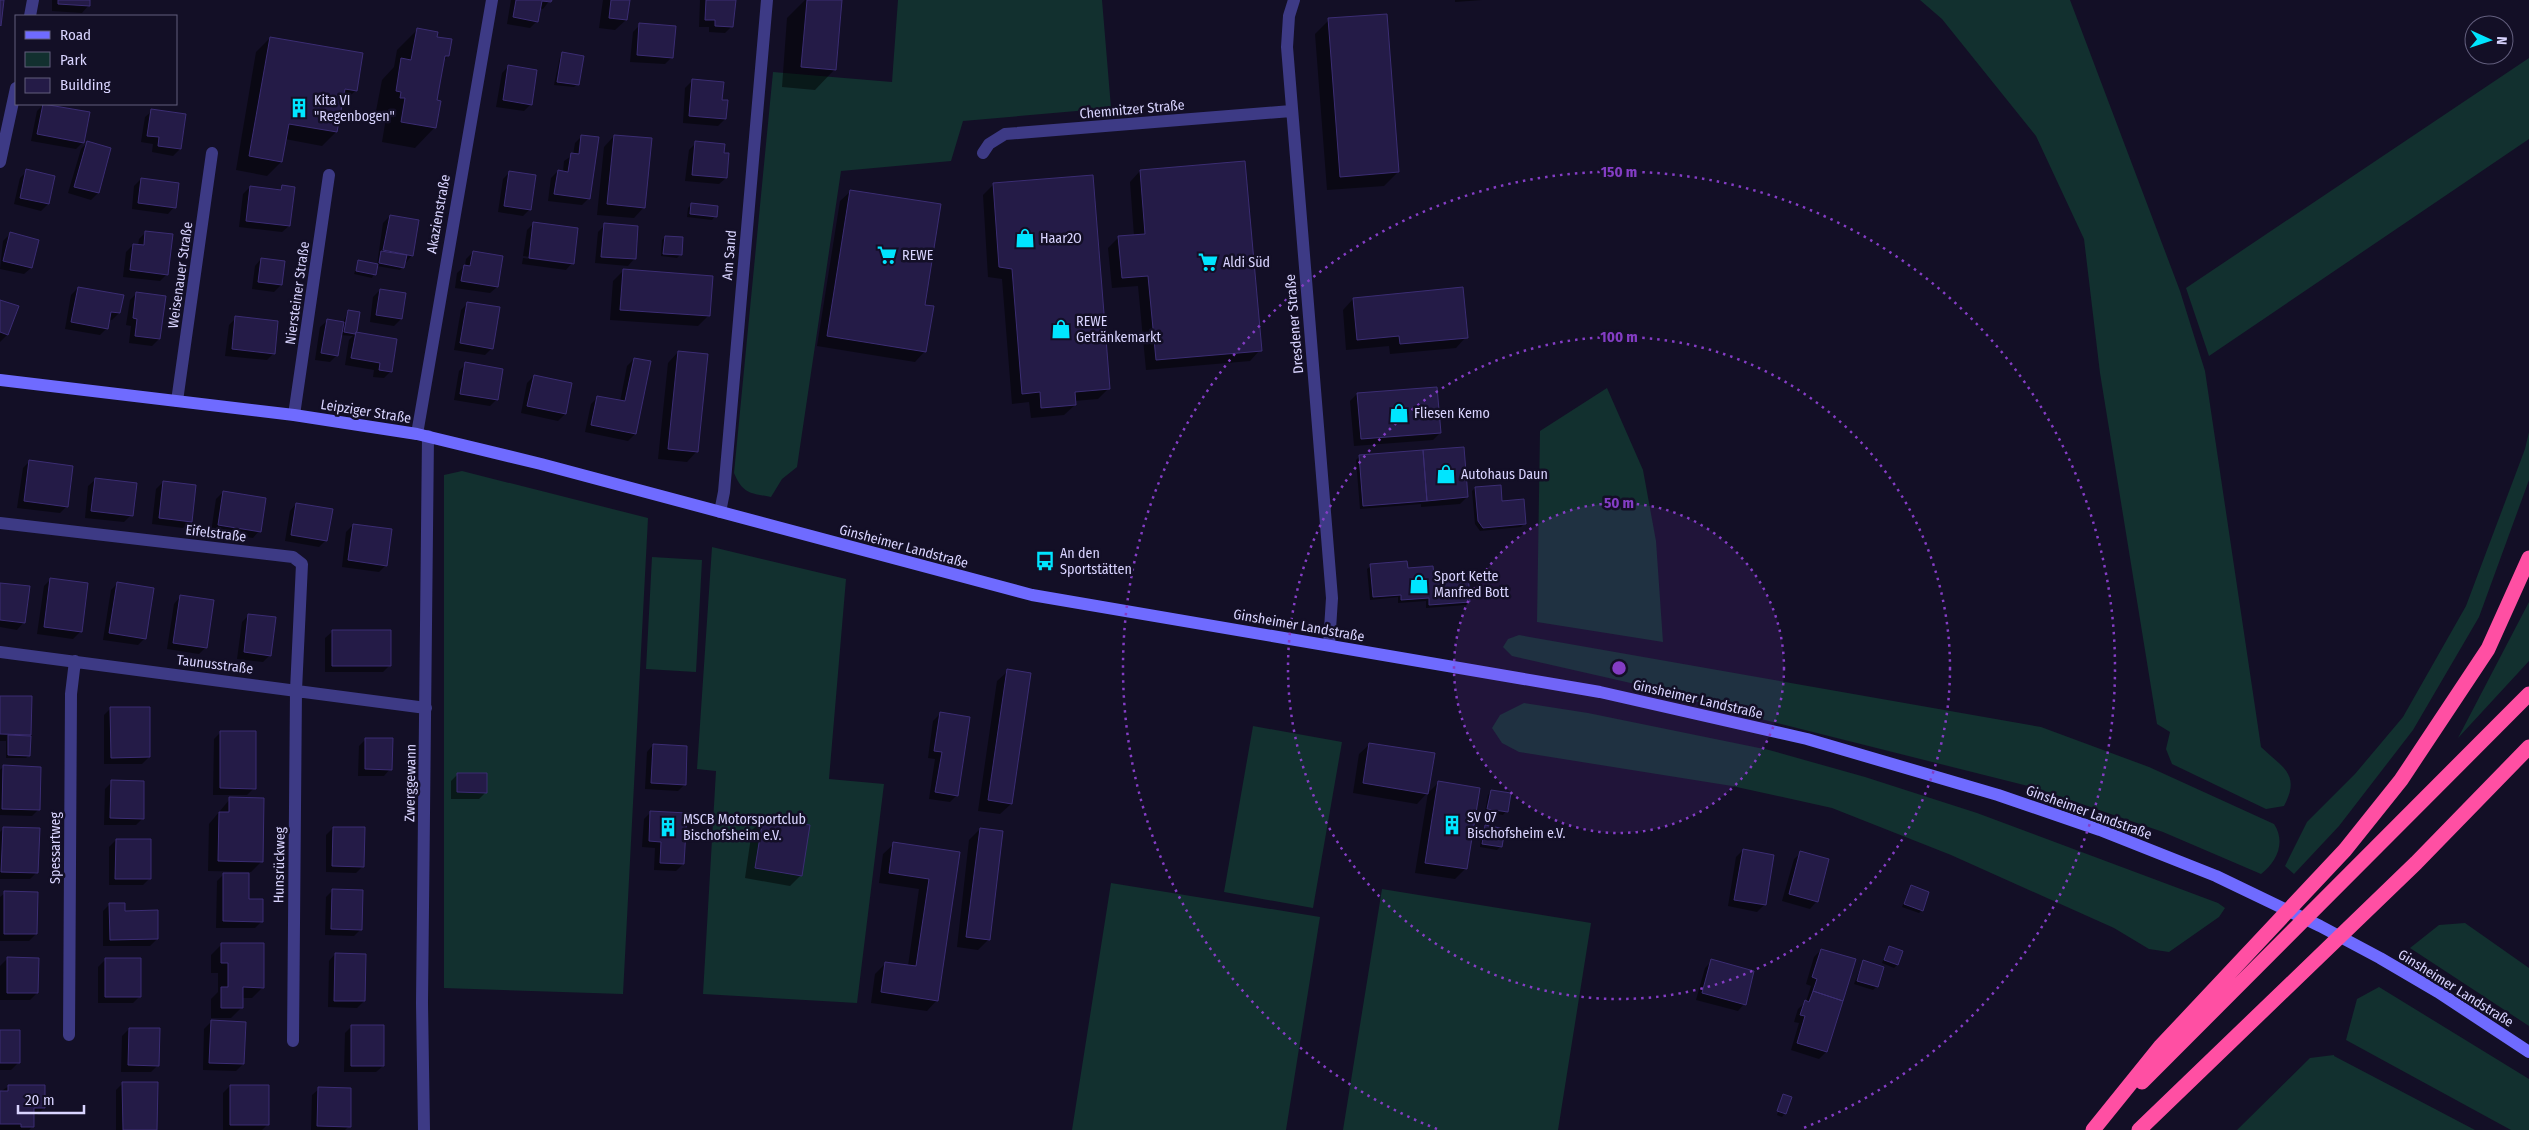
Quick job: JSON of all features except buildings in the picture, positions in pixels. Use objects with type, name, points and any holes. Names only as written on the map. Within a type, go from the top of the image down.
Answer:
[{"type":"highway","points":[[2093,1130],[2160,1047],[2345,850],[2400,780],[2488,649],[2529,558]]},
{"type":"highway","points":[[2093,1130],[2529,694]]},
{"type":"highway","points":[[2138,1130],[2416,863],[2529,747]]},
{"type":"main road","name":"Leipziger Straße","points":[[0,380],[294,415],[423,435],[720,512]]},
{"type":"main road","name":"Ginsheimer Landstraße","points":[[720,512],[1032,595],[1600,692],[1807,739],[1998,795],[2100,830],[2216,876],[2320,926],[2422,982],[2529,1052]]},
{"type":"street","points":[[30,15],[32,0]]},
{"type":"street","name":"Akazienstraße","points":[[423,435],[421,397],[492,0]]},
{"type":"street","name":"Am Sand","points":[[720,512],[767,0]]},
{"type":"street","name":"Dresdener Straße","points":[[1294,0],[1289,16],[1287,47],[1332,591],[1333,613],[1329,645]]},
{"type":"street","points":[[0,162],[15,93]]},
{"type":"street","name":"Chemnitzer Straße","points":[[982,153],[989,144],[1005,134],[1291,111]]},
{"type":"street","name":"Weisenauer Straße","points":[[177,401],[212,153]]},
{"type":"street","name":"Niersteiner Straße","points":[[294,415],[329,175]]},
{"type":"street","name":"Zwerggewann","points":[[423,435],[426,708],[422,1003],[424,1130]]},
{"type":"street","name":"Eifelstraße","points":[[0,523],[293,557],[302,564],[296,690]]},
{"type":"street","name":"Taunusstraße","points":[[0,652],[426,708]]},
{"type":"street","name":"Spessartweg","points":[[69,1035],[71,694],[74,661]]},
{"type":"street","name":"Hunsrückweg","points":[[293,1041],[296,690]]},
{"type":"green space","points":[[898,0],[1102,0],[1111,108],[963,121],[951,161],[841,171],[797,467],[782,479],[771,497],[752,493],[744,489],[734,473],[773,72],[892,82]]},
{"type":"green space","points":[[1920,0],[2070,0],[2180,291],[2205,371],[2261,747],[2282,766],[2290,779],[2289,795],[2284,806],[2266,809],[2172,764],[2166,749],[2170,732],[2157,724],[2100,373],[2084,239],[2036,136],[1942,19]]},
{"type":"green space","points":[[2529,58],[2529,139],[2209,356],[2186,288]]},
{"type":"green space","points":[[1607,388],[1643,470],[1656,541],[1663,642],[1537,622],[1540,431]]},
{"type":"green space","points":[[2529,432],[2529,480],[2479,617],[2413,730],[2339,826],[2294,874],[2285,866],[2307,822],[2355,774],[2403,717],[2466,606],[2525,449]]},
{"type":"green space","points":[[462,471],[648,518],[623,994],[444,988],[444,475]]},
{"type":"green space","points":[[712,547],[846,579],[829,779],[884,784],[857,1003],[703,994],[716,771],[697,769]]},
{"type":"green space","points":[[652,557],[702,560],[696,672],[646,669]]},
{"type":"green space","points":[[2529,602],[2529,661],[2458,738]]},
{"type":"green space","points":[[1519,635],[2041,727],[2149,767],[2274,824],[2278,831],[2278,851],[2271,864],[2261,874],[2163,832],[2032,787],[1725,710],[1635,684],[1512,656],[1503,647],[1508,639]]},
{"type":"green space","points":[[1524,703],[1588,713],[1769,750],[1865,777],[1977,813],[2218,903],[2225,908],[2219,917],[2169,952],[2149,949],[2114,928],[1951,855],[1832,808],[1732,786],[1519,752],[1502,743],[1492,728],[1500,715]]},
{"type":"green space","points":[[1253,726],[1342,742],[1313,908],[1224,892]]},
{"type":"green space","points":[[1111,883],[1320,917],[1286,1130],[1072,1130]]},
{"type":"green space","points":[[1382,889],[1591,923],[1558,1130],[1343,1130]]},
{"type":"green space","points":[[2465,923],[2529,968],[2529,1026],[2410,948],[2439,925]]},
{"type":"green space","points":[[2379,987],[2529,1079],[2529,1130],[2511,1130],[2346,1040],[2357,999]]},
{"type":"green space","points":[[2334,1055],[2475,1130],[2237,1130],[2310,1058]]},
{"type":"place","name":"Kita VI \"Regenbogen\"","points":[[299,108]]},
{"type":"place","name":"Haar2O","points":[[1025,238]]},
{"type":"place","name":"REWE","points":[[887,255]]},
{"type":"place","name":"Aldi Süd","points":[[1208,262]]},
{"type":"place","name":"REWE Getränkemarkt","points":[[1061,329]]},
{"type":"place","name":"Fliesen Kemo","points":[[1399,413]]},
{"type":"place","name":"Autohaus Daun","points":[[1446,474]]},
{"type":"place","name":"An den Sportstätten","points":[[1045,561]]},
{"type":"place","name":"Sport Kette Manfred Bott","points":[[1419,584]]},
{"type":"place","name":"SV 07 Bischofsheim e.V.","points":[[1452,825]]},
{"type":"place","name":"MSCB Motorsportclub Bischofsheim e.V.","points":[[668,827]]}]
